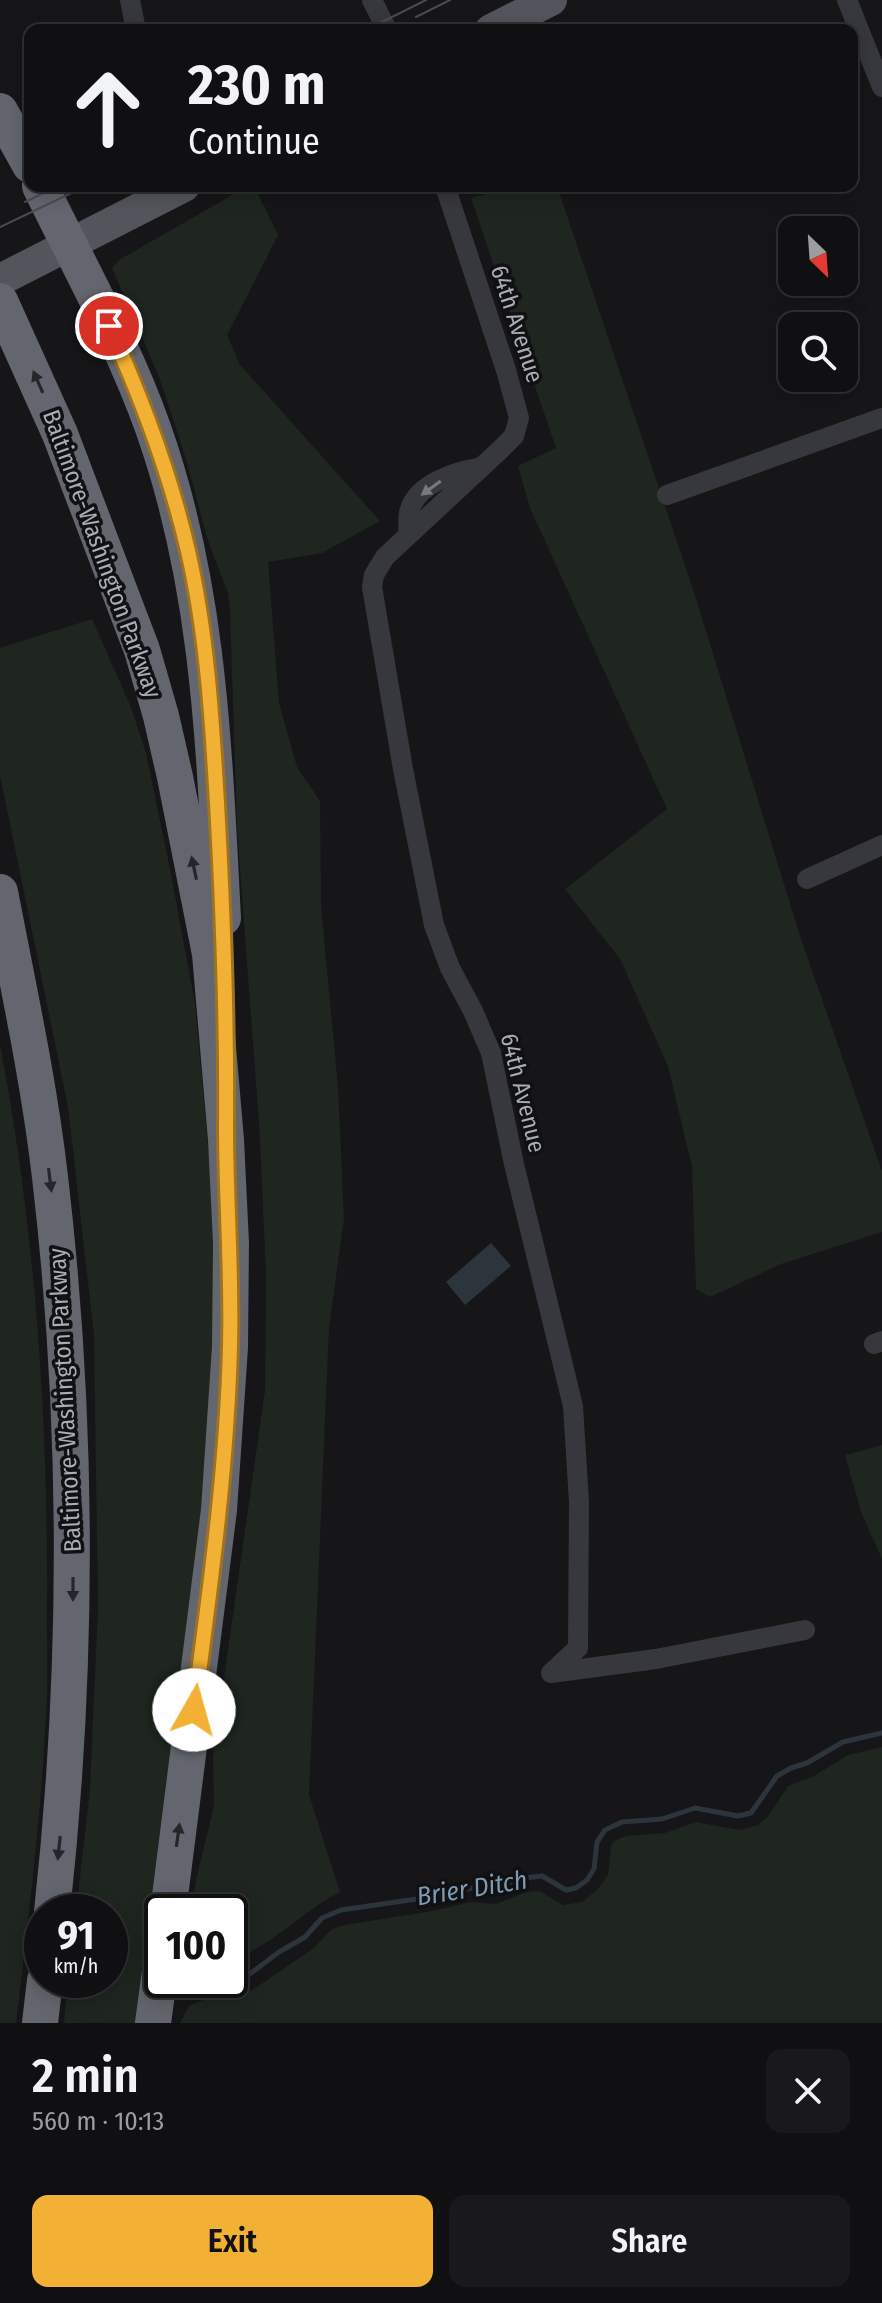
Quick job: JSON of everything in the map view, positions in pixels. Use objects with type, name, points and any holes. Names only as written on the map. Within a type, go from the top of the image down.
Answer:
[{"type":"highway","points":[[0,111],[24,154]]},
{"type":"highway","points":[[43,192],[133,379],[152,427],[188,552],[201,619],[212,726],[227,983],[226,1140]]},
{"type":"highway","name":"Baltimore-Washington Parkway","points":[[0,301],[88,505],[142,650],[161,716],[210,954],[226,1140],[231,1243],[230,1347],[219,1510],[170,1894]]},
{"type":"highway","name":"Baltimore-Washington Parkway","points":[[0,892],[39,1103],[61,1281],[70,1397],[74,1512],[68,1737],[54,1894]]},
{"type":"highway","points":[[0,961],[39,1103]]},
{"type":"highway","points":[[40,2023],[43,1998]]},
{"type":"highway","points":[[153,2023],[156,1998]]},
{"type":"main road","points":[[503,24],[551,0]]},
{"type":"main road","points":[[0,280],[173,192]]},
{"type":"street","points":[[130,0],[135,24]]},
{"type":"street","points":[[372,0],[384,24]]},
{"type":"street","points":[[847,0],[857,24]]},
{"type":"street","points":[[858,27],[882,87]]},
{"type":"street","name":"64th Avenue","points":[[447,192],[519,418],[514,436],[481,467],[459,472],[426,489],[410,508],[408,535],[385,557],[374,575],[372,587],[434,925],[450,968],[481,1030],[499,1083],[514,1164],[564,1360],[575,1417],[580,1565],[576,1622],[578,1648],[551,1673],[656,1659],[805,1630]]},
{"type":"street","points":[[667,495],[882,418]]},
{"type":"street","points":[[807,879],[882,845]]},
{"type":"shaded area","points":[[238,192],[257,192],[278,235],[227,335],[240,365],[380,521],[322,553],[268,562],[279,703],[297,767],[320,801],[321,906],[338,1087],[344,1219],[329,1327],[309,1795],[340,1892],[248,1953],[248,1894],[194,1894],[214,1806],[213,1755],[265,1391],[266,1275],[260,1137],[237,828],[230,610],[228,593],[207,538],[186,459],[159,377],[112,268],[119,260]]},
{"type":"shaded area","points":[[494,192],[559,192],[694,592],[800,936],[882,1171],[882,1232],[781,1264],[710,1297],[696,1289],[692,1167],[668,1066],[620,959],[565,889],[667,809],[530,508],[518,466],[556,448],[471,198]]},
{"type":"shaded area","points":[[92,619],[131,707],[146,753],[195,1004],[214,1253],[215,1333],[207,1479],[152,1894],[144,1894],[144,1955],[135,2023],[64,2023],[66,1998],[128,1998],[128,1894],[78,1894],[90,1790],[98,1606],[94,1335],[68,1107],[0,775],[0,648]]},
{"type":"shaded area","points":[[0,1045],[22,1182],[37,1321],[47,1531],[47,1686],[34,1869],[31,1894],[24,1894],[24,1955],[16,2023],[0,2023]]},
{"type":"shaded area","points":[[491,1243],[511,1266],[465,1305],[446,1282]]},
{"type":"shaded area","points":[[882,1445],[882,1559],[861,1512],[845,1455]]},
{"type":"shaded area","points":[[882,1747],[882,2023],[180,2023],[189,2006],[203,2000],[248,1998],[248,1991],[314,1948],[331,1930],[344,1925],[472,1902],[496,1904],[527,1892],[539,1891],[563,1905],[582,1902],[597,1890],[608,1875],[614,1841],[626,1836],[665,1833],[696,1822],[739,1830],[758,1825],[769,1815],[788,1786],[814,1776],[848,1755]]},
{"type":"waterway","name":"Brier Ditch","points":[[248,1975],[305,1937],[322,1918],[341,1910],[451,1894],[470,1888],[494,1890],[524,1878],[542,1876],[566,1890],[576,1888],[587,1880],[594,1869],[597,1842],[605,1830],[622,1822],[662,1819],[695,1808],[738,1816],[751,1813],[777,1776],[843,1742],[882,1733]]},
{"type":"tram line","points":[[378,24],[426,0]]},
{"type":"tram line","points":[[416,17],[450,0]]},
{"type":"tram line","points":[[25,202],[46,192]]},
{"type":"tram line","points":[[0,227],[73,192]]},
{"type":"route","points":[[109,326],[152,427],[188,552],[201,619],[213,739],[227,983],[230,1347],[219,1510],[194,1710]]}]
